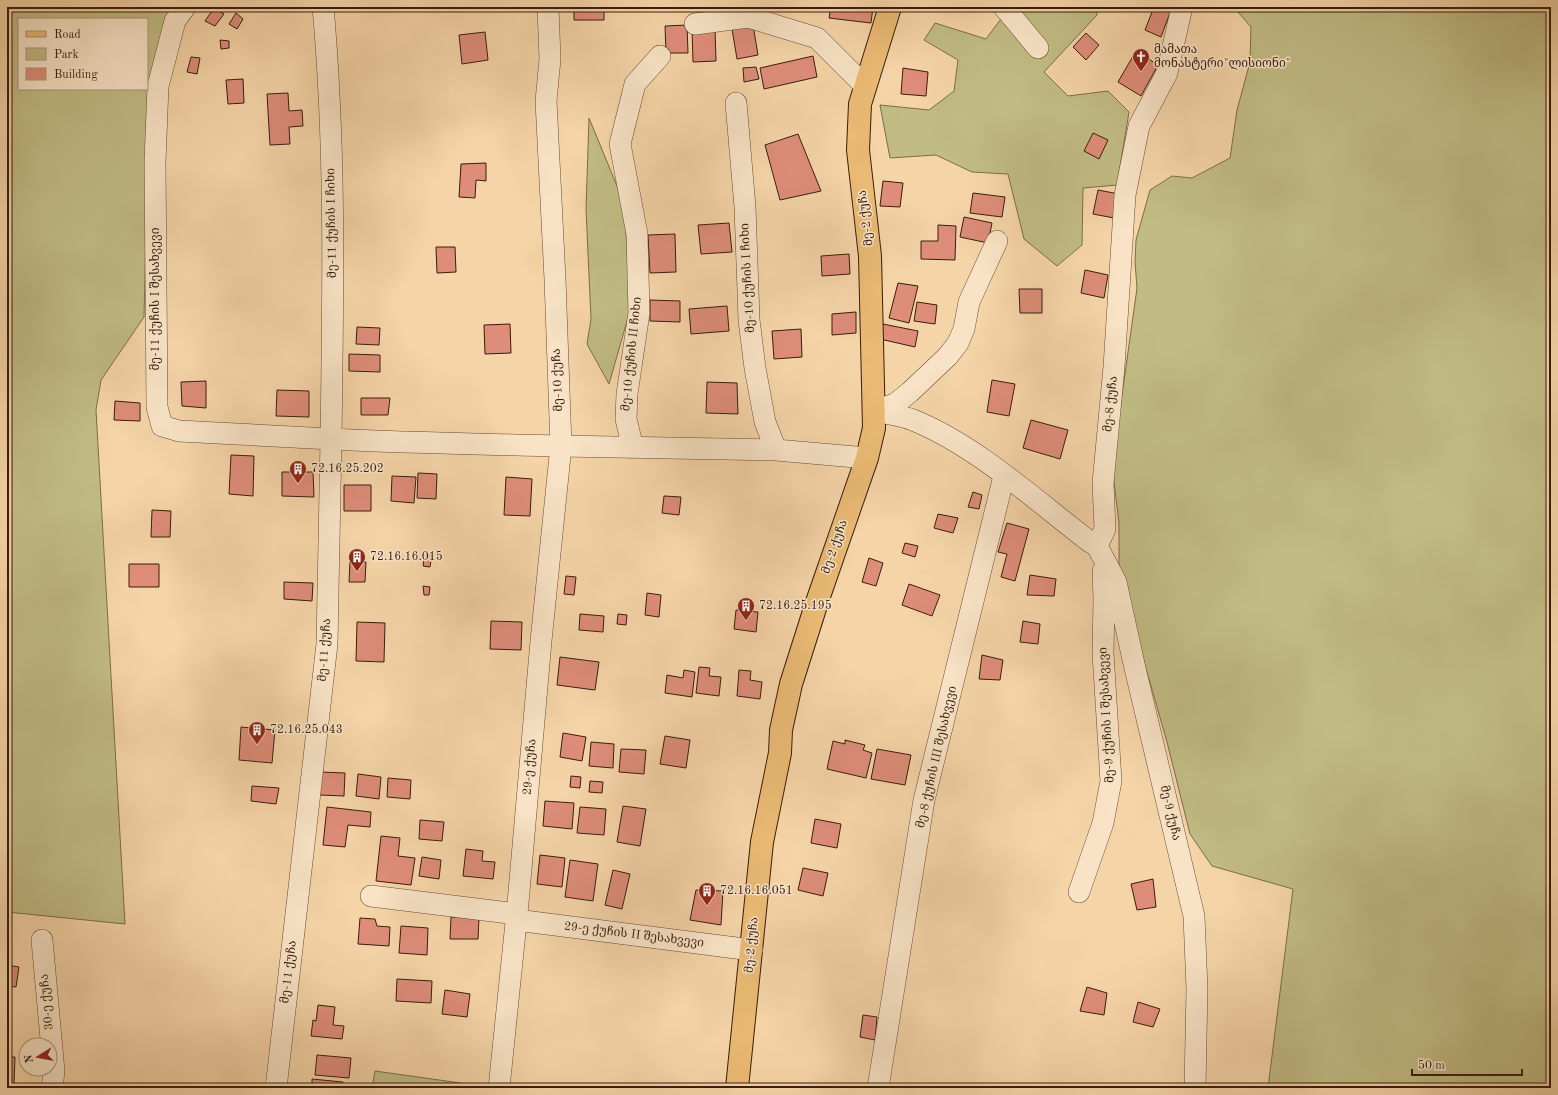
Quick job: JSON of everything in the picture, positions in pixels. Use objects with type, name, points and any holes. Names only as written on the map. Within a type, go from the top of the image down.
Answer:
[{"type":"main road","name":"მე-2 ქუჩა","points":[[737,1088],[762,842],[780,753],[781,730],[792,684],[819,594],[867,458],[874,428],[870,256],[858,150],[860,104],[890,7]]},
{"type":"street","name":"მე-11 ქუჩის I შესახვევი","points":[[185,7],[175,21],[158,86],[156,162],[157,406],[162,426],[179,431],[331,439]]},
{"type":"street","name":"მე-11 ქუჩის I ჩიხი","points":[[323,7],[329,70],[333,269],[331,439]]},
{"type":"street","name":"მე-10 ქუჩა","points":[[548,7],[550,59],[546,101],[555,279],[560,446]]},
{"type":"street","points":[[1004,7],[1038,48]]},
{"type":"street","name":"მე-8 ქუჩა","points":[[1099,551],[1105,529],[1103,483],[1114,367],[1125,195],[1139,126],[1167,73],[1182,7]]},
{"type":"street","points":[[695,24],[748,17],[817,38],[865,86]]},
{"type":"street","name":"მე-10 ქუჩის II ჩიხი","points":[[633,448],[626,419],[627,394],[639,312],[637,234],[620,144],[635,84],[660,56]]},
{"type":"street","name":"მე-10 ქუჩის I ჩიხი","points":[[736,104],[745,207],[749,320],[755,368],[765,422],[776,450]]},
{"type":"street","points":[[874,411],[895,404],[910,392],[948,356],[958,343],[964,329],[969,302],[997,241]]},
{"type":"street","points":[[874,411],[912,419],[967,448],[1090,542],[1099,551]]},
{"type":"street","points":[[331,439],[422,443],[492,443],[633,448],[776,450],[867,458]]},
{"type":"street","name":"მე-11 ქუჩა","points":[[276,1088],[327,644],[331,439]]},
{"type":"street","name":"29-ე ქუჩა","points":[[499,1088],[560,446]]},
{"type":"street","name":"მე-8 ქუჩის III შესახვევი","points":[[878,1088],[924,800],[1004,476]]},
{"type":"street","name":"მე-9 ქუჩის I შესახვევი","points":[[1079,892],[1085,879],[1103,823],[1112,781],[1103,653],[1104,599],[1099,551]]},
{"type":"street","name":"მე-9 ქუჩა","points":[[1099,551],[1116,582],[1194,916],[1198,988],[1195,1088]]},
{"type":"street","name":"29-ე ქუჩის II შესახვევი","points":[[371,896],[752,950]]},
{"type":"street","name":"30-ე ქუჩა","points":[[42,940],[54,1071],[52,1088]]},
{"type":"green space","points":[[7,7],[175,7],[164,22],[149,107],[144,317],[101,380],[96,410],[125,924],[7,912]]},
{"type":"green space","points":[[1010,7],[1097,7],[1097,15],[1044,72],[1068,96],[1108,91],[1129,112],[1117,185],[1083,188],[1082,245],[1057,266],[1024,239],[1008,174],[972,172],[936,155],[890,158],[880,105],[929,110],[954,91],[958,60],[924,40],[935,23],[986,39]]},
{"type":"green space","points":[[1239,7],[1551,7],[1551,1088],[1268,1088],[1293,889],[1212,866],[1190,834],[1167,742],[1137,637],[1119,566],[1119,523],[1112,466],[1137,288],[1135,262],[1136,240],[1150,190],[1172,176],[1192,178],[1230,158],[1237,110],[1250,62],[1251,27],[1238,12]]},
{"type":"green space","points":[[589,118],[624,203],[631,307],[609,384],[587,344],[591,319],[586,209]]},
{"type":"green space","points":[[375,1071],[489,1087],[372,1088]]},
{"type":"building","points":[[574,7],[604,7],[604,20],[574,20]]},
{"type":"building","points":[[831,7],[873,7],[871,23],[829,18]]},
{"type":"building","points":[[1154,7],[1172,7],[1161,37],[1145,30]]},
{"type":"building","points":[[214,8],[224,14],[215,26],[205,21]]},
{"type":"building","points":[[236,13],[243,19],[237,29],[229,24]]},
{"type":"building","points":[[687,25],[688,53],[666,53],[665,26]]},
{"type":"building","points":[[753,25],[758,55],[737,59],[732,29]]},
{"type":"building","points":[[715,29],[716,61],[693,62],[692,30]]},
{"type":"building","points":[[485,32],[488,60],[462,64],[459,35]]},
{"type":"building","points":[[1086,33],[1099,45],[1086,60],[1073,47]]},
{"type":"building","points":[[220,40],[229,41],[229,48],[221,49]]},
{"type":"building","points":[[1136,51],[1158,65],[1141,96],[1118,82]]},
{"type":"building","points":[[813,56],[817,77],[764,89],[760,68]]},
{"type":"building","points":[[191,57],[200,58],[197,74],[187,72]]},
{"type":"building","points":[[756,67],[759,79],[744,82],[743,68]]},
{"type":"building","points":[[903,68],[928,72],[926,96],[901,94]]},
{"type":"building","points":[[243,79],[244,103],[228,104],[226,80]]},
{"type":"building","points":[[288,93],[289,111],[302,110],[303,126],[289,127],[290,144],[270,145],[267,94]]},
{"type":"building","points":[[1093,133],[1108,140],[1099,159],[1084,151]]},
{"type":"building","points":[[798,134],[821,191],[780,200],[765,145]]},
{"type":"building","points":[[486,163],[486,181],[476,180],[475,198],[459,197],[461,164]]},
{"type":"building","points":[[883,181],[903,183],[900,207],[880,206]]},
{"type":"building","points":[[1098,190],[1119,194],[1114,218],[1093,214]]},
{"type":"building","points":[[973,193],[1005,197],[1002,217],[970,213]]},
{"type":"building","points":[[964,217],[992,223],[988,243],[960,237]]},
{"type":"building","points":[[729,223],[732,252],[701,254],[698,225]]},
{"type":"building","points":[[938,225],[956,226],[955,260],[921,259],[921,241],[938,241]]},
{"type":"building","points":[[675,234],[676,272],[650,273],[648,235]]},
{"type":"building","points":[[436,247],[455,247],[456,272],[437,273]]},
{"type":"building","points":[[849,254],[850,274],[822,276],[821,256]]},
{"type":"building","points":[[1085,270],[1108,275],[1104,298],[1081,293]]},
{"type":"building","points":[[898,283],[918,286],[909,323],[889,318]]},
{"type":"building","points":[[1019,289],[1042,289],[1042,313],[1020,313]]},
{"type":"building","points":[[650,300],[680,301],[680,322],[650,321]]},
{"type":"building","points":[[917,302],[937,305],[935,324],[914,321]]},
{"type":"building","points":[[727,306],[729,331],[691,334],[689,309]]},
{"type":"building","points":[[856,312],[856,333],[832,335],[832,314]]},
{"type":"building","points":[[510,324],[511,353],[485,354],[484,325]]},
{"type":"building","points":[[883,324],[918,331],[915,347],[880,339]]},
{"type":"building","points":[[357,327],[380,328],[379,345],[356,344]]},
{"type":"building","points":[[801,329],[802,357],[774,359],[772,331]]},
{"type":"building","points":[[349,354],[380,355],[380,372],[349,371]]},
{"type":"building","points":[[992,380],[1015,384],[1009,416],[987,412]]},
{"type":"building","points":[[206,381],[206,408],[182,406],[181,382]]},
{"type":"building","points":[[707,382],[737,383],[738,414],[706,413]]},
{"type":"building","points":[[277,390],[309,391],[309,417],[276,416]]},
{"type":"building","points":[[361,398],[390,398],[388,415],[361,415]]},
{"type":"building","points":[[115,401],[140,403],[140,421],[114,420]]},
{"type":"building","points":[[1031,420],[1068,430],[1060,459],[1023,448]]},
{"type":"building","points":[[231,455],[254,456],[253,496],[229,494]]},
{"type":"building","name":"72.16.25.202","points":[[282,472],[313,472],[314,497],[282,496]]},
{"type":"building","points":[[418,473],[437,474],[436,499],[417,498]]},
{"type":"building","points":[[392,476],[416,477],[414,503],[391,501]]},
{"type":"building","points":[[506,477],[532,479],[530,516],[504,515]]},
{"type":"building","points":[[344,485],[371,485],[371,511],[344,511]]},
{"type":"building","points":[[973,492],[982,495],[979,509],[968,507]]},
{"type":"building","points":[[664,496],[681,497],[679,515],[662,513]]},
{"type":"building","points":[[152,510],[171,511],[170,537],[151,537]]},
{"type":"building","points":[[938,514],[958,518],[953,533],[934,528]]},
{"type":"building","points":[[1007,523],[1029,529],[1015,581],[1001,577],[1007,554],[998,552]]},
{"type":"building","points":[[905,543],[918,546],[915,557],[902,553]]},
{"type":"building","points":[[425,552],[432,554],[430,567],[423,566]]},
{"type":"building","points":[[869,558],[883,563],[876,586],[862,582]]},
{"type":"building","name":"72.16.16.015","points":[[350,561],[366,562],[365,582],[349,582]]},
{"type":"building","points":[[129,564],[159,564],[159,587],[129,587]]},
{"type":"building","points":[[1030,575],[1056,579],[1054,596],[1027,595]]},
{"type":"building","points":[[566,576],[576,577],[574,595],[564,594]]},
{"type":"building","points":[[284,582],[313,583],[312,601],[284,599]]},
{"type":"building","points":[[909,584],[940,595],[932,616],[902,605]]},
{"type":"building","points":[[423,586],[430,587],[429,595],[424,595]]},
{"type":"building","points":[[647,593],[661,595],[659,617],[645,615]]},
{"type":"building","name":"72.16.25.195","points":[[736,610],[758,612],[756,632],[734,629]]},
{"type":"building","points":[[580,614],[604,616],[603,632],[579,630]]},
{"type":"building","points":[[618,614],[627,615],[626,625],[617,624]]},
{"type":"building","points":[[491,621],[522,622],[521,650],[490,649]]},
{"type":"building","points":[[1023,621],[1040,624],[1038,644],[1020,642]]},
{"type":"building","points":[[357,622],[385,623],[384,662],[356,661]]},
{"type":"building","points":[[982,655],[1003,660],[1000,680],[979,679]]},
{"type":"building","points":[[560,657],[599,662],[595,690],[557,685]]},
{"type":"building","points":[[699,667],[710,668],[709,676],[721,677],[719,696],[696,693]]},
{"type":"building","points":[[684,670],[695,672],[692,697],[665,693],[667,675],[683,678]]},
{"type":"building","points":[[739,670],[751,671],[750,680],[762,682],[760,699],[737,696]]},
{"type":"building","name":"72.16.25.043","points":[[241,727],[275,730],[272,763],[239,760]]},
{"type":"building","points":[[563,733],[586,737],[582,761],[560,757]]},
{"type":"building","points":[[665,736],[690,740],[686,768],[660,764]]},
{"type":"building","points":[[845,740],[865,745],[863,750],[872,753],[866,778],[827,769],[833,741],[845,744]]},
{"type":"building","points":[[591,742],[614,744],[613,768],[589,766]]},
{"type":"building","points":[[621,749],[646,750],[644,774],[619,772]]},
{"type":"building","points":[[877,749],[911,755],[905,785],[871,779]]},
{"type":"building","points":[[321,772],[345,773],[344,796],[320,795]]},
{"type":"building","points":[[358,774],[381,777],[379,799],[356,796]]},
{"type":"building","points":[[571,776],[581,777],[580,788],[570,787]]},
{"type":"building","points":[[388,778],[411,780],[410,799],[387,797]]},
{"type":"building","points":[[590,781],[603,782],[602,793],[589,792]]},
{"type":"building","points":[[252,786],[279,788],[276,804],[251,801]]},
{"type":"building","points":[[545,801],[574,803],[572,829],[543,826]]},
{"type":"building","points":[[623,806],[646,809],[640,846],[617,842]]},
{"type":"building","points":[[327,807],[371,812],[370,827],[348,825],[345,847],[323,845]]},
{"type":"building","points":[[580,807],[606,809],[604,835],[577,833]]},
{"type":"building","points":[[815,819],[841,824],[837,848],[811,843]]},
{"type":"building","points":[[420,820],[444,822],[442,841],[419,839]]},
{"type":"building","points":[[381,836],[400,838],[398,856],[415,858],[411,885],[376,881]]},
{"type":"building","points":[[466,849],[483,851],[482,861],[495,862],[493,879],[463,876]]},
{"type":"building","points":[[540,855],[565,858],[562,887],[537,884]]},
{"type":"building","points":[[422,857],[441,860],[439,879],[419,876]]},
{"type":"building","points":[[570,860],[598,864],[593,901],[565,897]]},
{"type":"building","points":[[803,868],[828,873],[823,896],[798,890]]},
{"type":"building","points":[[613,870],[630,874],[622,909],[605,905]]},
{"type":"building","points":[[1153,879],[1156,907],[1137,910],[1131,884]]},
{"type":"building","name":"72.16.16.051","points":[[696,890],[723,891],[721,925],[690,920]]},
{"type":"building","points":[[451,917],[479,917],[478,939],[450,939]]},
{"type":"building","points":[[360,918],[375,919],[377,926],[390,927],[389,946],[358,944]]},
{"type":"building","points":[[401,926],[428,928],[427,955],[399,953]]},
{"type":"building","points":[[7,965],[19,967],[16,987],[7,986]]},
{"type":"building","points":[[397,979],[432,981],[431,1003],[396,1001]]},
{"type":"building","points":[[1087,987],[1107,993],[1104,1015],[1080,1011]]},
{"type":"building","points":[[445,990],[470,994],[467,1017],[442,1014]]},
{"type":"building","points":[[1138,1002],[1160,1009],[1153,1027],[1133,1022]]},
{"type":"building","points":[[318,1005],[335,1007],[333,1025],[344,1026],[342,1039],[311,1036],[313,1020],[316,1021]]},
{"type":"building","points":[[863,1015],[877,1017],[875,1040],[860,1037]]},
{"type":"building","points":[[317,1055],[351,1058],[349,1078],[315,1075]]},
{"type":"building","points":[[7,1057],[15,1057],[14,1084],[7,1084]]},
{"type":"building","points":[[312,1079],[343,1082],[343,1088],[312,1088]]},
{"type":"place","name":"მამათა მონასტერი\"ლისიონი\"","points":[[1141,72]]},
{"type":"place","name":"72.16.25.202","points":[[298,484]]},
{"type":"place","name":"72.16.16.015","points":[[357,572]]},
{"type":"place","name":"72.16.25.195","points":[[746,621]]},
{"type":"place","name":"72.16.25.043","points":[[257,745]]},
{"type":"place","name":"72.16.16.051","points":[[707,906]]}]
